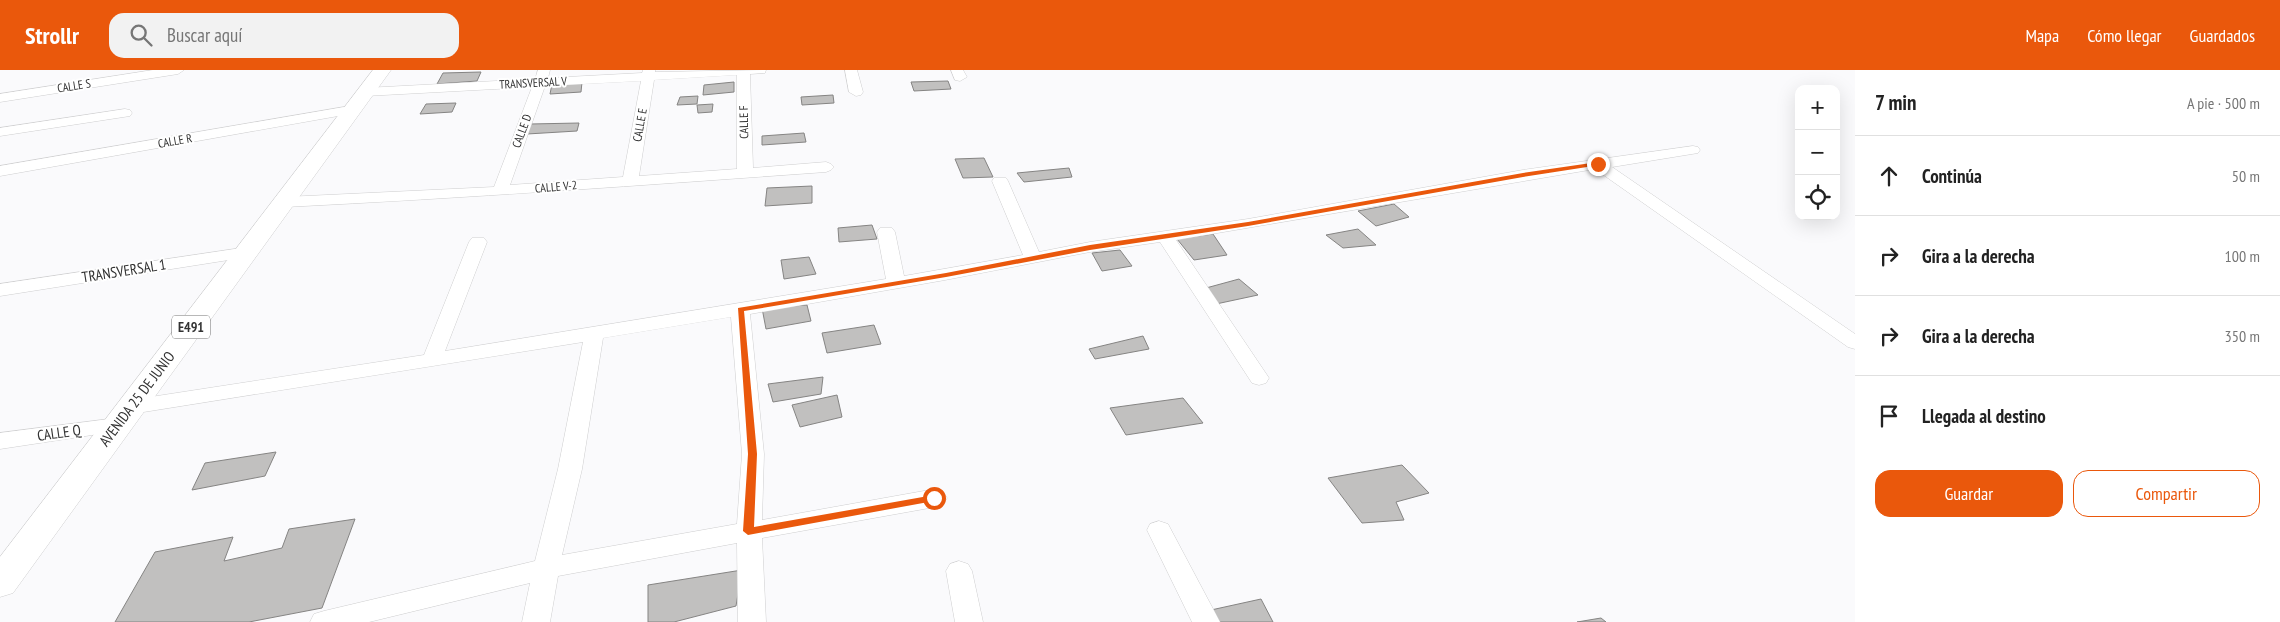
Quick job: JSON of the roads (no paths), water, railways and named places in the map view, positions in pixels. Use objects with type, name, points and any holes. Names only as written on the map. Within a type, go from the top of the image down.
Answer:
[{"type":"highway","name":"AVENIDA 25 DE JUNIO","points":[[0,583],[382,70]]},
{"type":"street","name":"CALLE S","points":[[0,98],[178,70]]},
{"type":"street","name":"TRANSVERSAL V","points":[[358,101],[542,77],[760,70]]},
{"type":"street","points":[[851,70],[856,92]]},
{"type":"street","name":"CALLE F","points":[[742,71],[745,174]]},
{"type":"street","name":"CALLE E","points":[[630,181],[649,74]]},
{"type":"street","name":"CALLE D","points":[[500,191],[542,77]]},
{"type":"street","name":"CALLE R","points":[[0,171],[358,101]]},
{"type":"street","points":[[0,132],[125,113]]},
{"type":"street","name":"CALLE Q","points":[[0,441],[432,359],[896,284],[1033,258],[1258,222],[1523,175],[1693,150]]},
{"type":"street","points":[[1598,164],[1855,344]]},
{"type":"street","name":"CALLE V-2","points":[[285,202],[500,191],[745,174],[826,166]]},
{"type":"street","points":[[1000,181],[1033,258]]},
{"type":"street","points":[[886,232],[896,284]]},
{"type":"street","points":[[1165,236],[1259,378]]},
{"type":"street","points":[[432,359],[478,242]]},
{"type":"street","name":"TRANSVERSAL 1","points":[[0,290],[248,252]]},
{"type":"street","points":[[740,310],[753,454],[748,531],[752,622]]},
{"type":"street","points":[[536,622],[546,569],[570,468],[594,334]]},
{"type":"street","points":[[324,622],[570,563],[934,498]]},
{"type":"street","points":[[1159,530],[1206,622]]},
{"type":"street","points":[[960,571],[969,622]]}]
